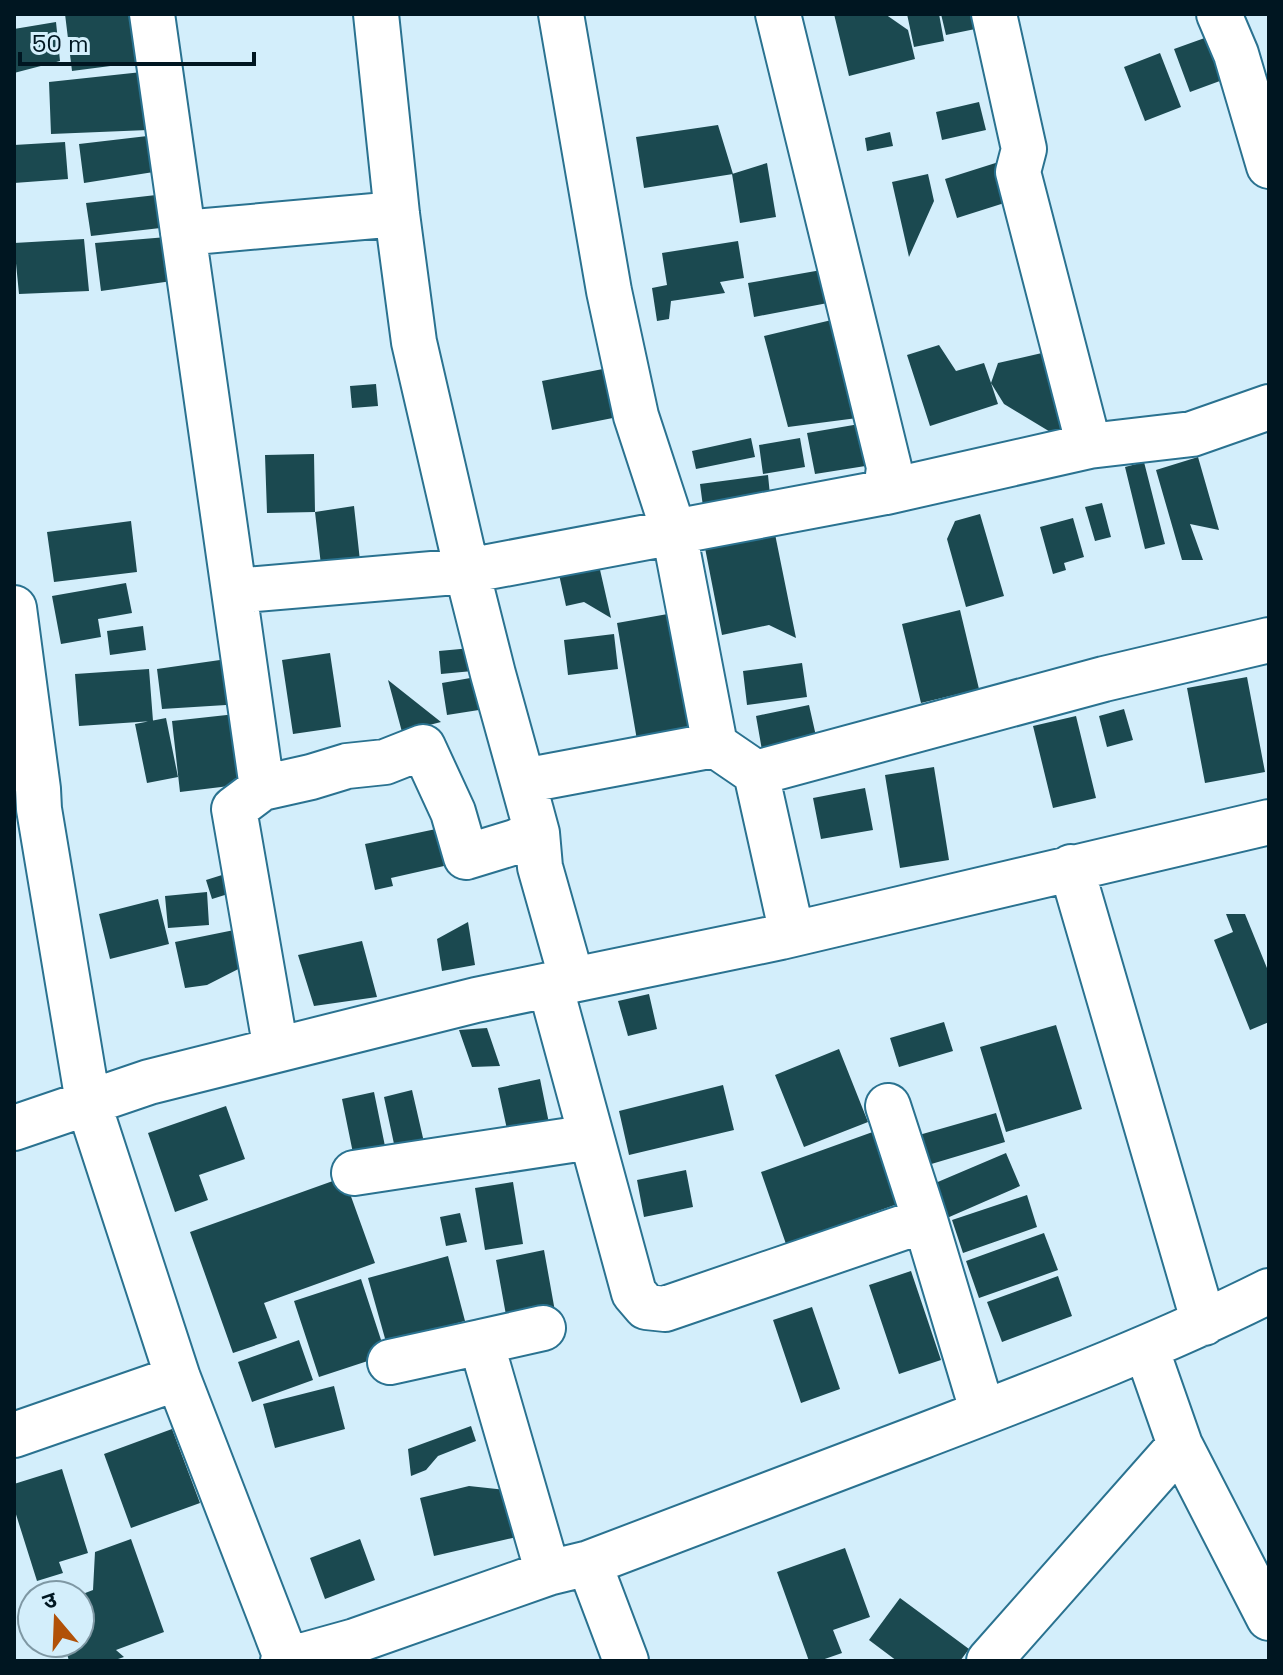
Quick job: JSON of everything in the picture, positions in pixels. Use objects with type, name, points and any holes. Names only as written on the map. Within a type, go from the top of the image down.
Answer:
[{"type":"street","points":[[152,14],[262,788]]},
{"type":"street","points":[[376,14],[414,342],[467,571],[537,833],[540,867],[591,1137],[634,1293],[646,1307],[665,1309],[925,1220]]},
{"type":"street","points":[[561,14],[609,291],[636,416],[674,532],[715,745],[756,773],[792,934]]},
{"type":"street","points":[[778,14],[889,467],[886,492]]},
{"type":"street","points":[[994,14],[1024,149],[1018,172],[1089,446]]},
{"type":"street","points":[[1219,14],[1236,54],[1269,166]]},
{"type":"street","points":[[183,233],[397,214]]},
{"type":"street","points":[[234,591],[467,571],[886,492],[1089,446],[1192,434],[1269,407]]},
{"type":"street","points":[[14,608],[26,794],[39,809],[88,1102],[178,1378],[285,1660],[358,1651],[568,1568],[983,1413],[1146,1348],[1269,1291]]},
{"type":"street","points":[[756,773],[1089,683],[1269,640]]},
{"type":"street","points":[[523,781],[715,745]]},
{"type":"street","points":[[276,1050],[234,809],[262,788],[347,766],[385,762],[423,747],[453,812],[466,857],[537,833]]},
{"type":"street","points":[[14,1128],[149,1082],[476,1000],[792,934],[1269,822]]},
{"type":"street","points":[[1071,867],[1204,1323]]},
{"type":"street","points":[[888,1106],[983,1413]]},
{"type":"street","points":[[354,1173],[591,1137]]},
{"type":"street","points":[[390,1362],[543,1328]]},
{"type":"street","points":[[481,1342],[568,1568],[626,1661]]},
{"type":"street","points":[[1146,1348],[1180,1445],[1269,1618]]},
{"type":"street","points":[[14,1435],[178,1378]]},
{"type":"street","points":[[989,1661],[1180,1445]]},
{"type":"building","points":[[65,14],[135,14],[141,62],[72,71]]},
{"type":"building","points":[[834,14],[885,14],[908,30],[915,59],[849,76]]},
{"type":"building","points":[[907,14],[939,14],[944,41],[914,47]]},
{"type":"building","points":[[941,14],[982,14],[985,27],[946,35]]},
{"type":"building","points":[[56,22],[60,61],[14,73],[14,29]]},
{"type":"building","points":[[1213,35],[1228,78],[1190,92],[1174,49]]},
{"type":"building","points":[[1160,53],[1181,107],[1145,121],[1124,67]]},
{"type":"building","points":[[142,72],[148,130],[51,134],[49,82]]},
{"type":"building","points":[[979,102],[986,130],[942,140],[936,112]]},
{"type":"building","points":[[718,125],[733,174],[644,188],[636,137]]},
{"type":"building","points":[[890,132],[893,146],[867,151],[865,138]]},
{"type":"building","points":[[156,135],[160,171],[84,183],[79,144]]},
{"type":"building","points":[[65,142],[68,179],[14,183],[14,145]]},
{"type":"building","points":[[1005,160],[1017,199],[957,218],[945,179]]},
{"type":"building","points":[[767,163],[776,217],[740,223],[732,174]]},
{"type":"building","points":[[928,174],[934,201],[909,257],[892,182]]},
{"type":"building","points":[[165,194],[169,227],[91,236],[86,203]]},
{"type":"building","points":[[167,237],[172,281],[101,291],[95,243]]},
{"type":"building","points":[[84,239],[89,291],[19,294],[14,243]]},
{"type":"building","points":[[738,241],[744,278],[720,282],[725,293],[671,301],[669,319],[657,321],[652,288],[667,285],[662,253]]},
{"type":"building","points":[[827,269],[833,302],[754,317],[748,283]]},
{"type":"building","points":[[840,318],[865,417],[788,427],[764,336]]},
{"type":"building","points":[[939,345],[956,371],[984,363],[998,404],[930,426],[907,355]]},
{"type":"building","points":[[1055,350],[1073,428],[1052,433],[1004,404],[991,383],[998,363]]},
{"type":"building","points":[[618,366],[628,415],[552,430],[542,381]]},
{"type":"building","points":[[376,384],[378,406],[352,408],[350,386]]},
{"type":"building","points":[[871,422],[878,464],[815,474],[807,433]]},
{"type":"building","points":[[751,438],[755,457],[696,469],[692,451]]},
{"type":"building","points":[[800,438],[805,467],[763,474],[759,445]]},
{"type":"building","points":[[314,454],[315,512],[267,513],[265,455]]},
{"type":"building","points":[[1198,457],[1219,530],[1190,524],[1203,560],[1182,560],[1156,470]]},
{"type":"building","points":[[1144,462],[1165,544],[1145,549],[1125,467]]},
{"type":"building","points":[[768,475],[771,505],[704,514],[700,484]]},
{"type":"building","points":[[1102,503],[1111,537],[1095,541],[1085,507]]},
{"type":"building","points":[[354,506],[361,570],[322,574],[315,512]]},
{"type":"building","points":[[980,514],[1004,596],[966,607],[947,539],[955,521]]},
{"type":"building","points":[[1073,518],[1084,557],[1064,563],[1066,570],[1053,574],[1040,527]]},
{"type":"building","points":[[131,521],[137,572],[54,582],[47,532]]},
{"type":"building","points":[[775,534],[796,638],[769,625],[722,635],[705,548]]},
{"type":"building","points":[[598,561],[611,618],[584,602],[566,606],[558,570]]},
{"type":"building","points":[[126,583],[132,613],[98,619],[101,637],[61,644],[52,596]]},
{"type":"building","points":[[960,610],[979,689],[921,703],[902,624]]},
{"type":"building","points":[[679,612],[700,735],[638,746],[617,623]]},
{"type":"building","points":[[143,626],[146,650],[110,655],[107,631]]},
{"type":"building","points":[[614,634],[618,669],[568,675],[564,640]]},
{"type":"building","points":[[482,647],[483,670],[441,674],[439,651]]},
{"type":"building","points":[[330,653],[341,727],[293,734],[282,660]]},
{"type":"building","points":[[234,658],[242,704],[162,709],[157,669]]},
{"type":"building","points":[[802,663],[807,697],[747,705],[743,671]]},
{"type":"building","points":[[149,669],[153,721],[79,726],[75,674]]},
{"type":"building","points":[[493,674],[498,707],[447,715],[442,683]]},
{"type":"building","points":[[1247,677],[1265,772],[1205,783],[1187,688]]},
{"type":"building","points":[[388,680],[441,722],[402,732]]},
{"type":"building","points":[[809,705],[818,745],[763,756],[756,716]]},
{"type":"building","points":[[1124,709],[1133,740],[1107,747],[1099,716]]},
{"type":"building","points":[[245,713],[254,783],[180,792],[172,721]]},
{"type":"building","points":[[1076,716],[1096,798],[1053,808],[1033,726]]},
{"type":"building","points":[[166,718],[178,777],[147,783],[135,724]]},
{"type":"building","points":[[934,767],[949,860],[900,868],[885,775]]},
{"type":"building","points":[[865,788],[873,830],[821,839],[813,798]]},
{"type":"building","points":[[436,829],[444,866],[391,878],[393,886],[375,890],[365,844]]},
{"type":"building","points":[[238,870],[244,889],[212,899],[206,880]]},
{"type":"building","points":[[207,892],[209,925],[168,928],[165,896]]},
{"type":"building","points":[[158,899],[169,944],[110,959],[99,914]]},
{"type":"building","points":[[1226,914],[1245,914],[1269,973],[1269,1022],[1250,1030],[1214,940],[1233,932]]},
{"type":"building","points":[[468,922],[475,965],[442,971],[437,939]]},
{"type":"building","points":[[249,927],[260,958],[207,985],[185,988],[175,942]]},
{"type":"building","points":[[362,941],[377,997],[314,1006],[298,955]]},
{"type":"building","points":[[649,994],[657,1029],[628,1036],[618,1001]]},
{"type":"building","points":[[944,1022],[953,1051],[899,1067],[890,1038]]},
{"type":"building","points":[[1056,1025],[1082,1109],[1006,1132],[980,1047]]},
{"type":"building","points":[[487,1028],[500,1066],[472,1067],[459,1030]]},
{"type":"building","points":[[839,1049],[868,1122],[804,1147],[775,1075]]},
{"type":"building","points":[[540,1079],[551,1133],[510,1143],[498,1088]]},
{"type":"building","points":[[723,1085],[734,1130],[629,1155],[619,1111]]},
{"type":"building","points":[[412,1090],[426,1151],[397,1158],[384,1097]]},
{"type":"building","points":[[374,1092],[387,1156],[355,1163],[342,1099]]},
{"type":"building","points":[[226,1106],[245,1159],[199,1175],[208,1200],[175,1212],[148,1133]]},
{"type":"building","points":[[996,1113],[1005,1142],[928,1165],[919,1135]]},
{"type":"building","points":[[881,1129],[906,1201],[786,1244],[761,1172]]},
{"type":"building","points":[[1006,1153],[1020,1186],[947,1218],[933,1184]]},
{"type":"building","points":[[686,1170],[693,1207],[644,1217],[637,1180]]},
{"type":"building","points":[[344,1177],[375,1263],[264,1303],[277,1338],[233,1353],[190,1232]]},
{"type":"building","points":[[513,1182],[523,1244],[485,1250],[475,1188]]},
{"type":"building","points":[[1027,1195],[1037,1227],[963,1253],[952,1220]]},
{"type":"building","points":[[460,1213],[467,1242],[446,1246],[440,1217]]},
{"type":"building","points":[[1044,1233],[1058,1270],[979,1298],[966,1261]]},
{"type":"building","points":[[544,1250],[556,1317],[508,1326],[496,1260]]},
{"type":"building","points":[[448,1256],[465,1321],[386,1342],[368,1278]]},
{"type":"building","points":[[911,1271],[941,1360],[899,1374],[869,1285]]},
{"type":"building","points":[[1058,1276],[1072,1316],[1002,1342],[987,1302]]},
{"type":"building","points":[[361,1279],[386,1355],[319,1377],[294,1301]]},
{"type":"building","points":[[812,1307],[840,1389],[801,1403],[773,1320]]},
{"type":"building","points":[[299,1340],[313,1380],[252,1402],[238,1362]]},
{"type":"building","points":[[334,1386],[345,1429],[275,1448],[263,1404]]},
{"type":"building","points":[[471,1426],[476,1441],[438,1456],[426,1470],[411,1476],[408,1449]]},
{"type":"building","points":[[172,1429],[200,1503],[131,1528],[104,1454]]},
{"type":"building","points":[[62,1469],[88,1553],[59,1562],[63,1573],[36,1579],[14,1508],[14,1484]]},
{"type":"building","points":[[469,1486],[506,1490],[517,1537],[434,1556],[420,1498]]},
{"type":"building","points":[[131,1539],[164,1632],[116,1650],[124,1657],[112,1661],[69,1661],[96,1659],[95,1552]]},
{"type":"building","points":[[360,1539],[375,1580],[325,1599],[310,1558]]},
{"type":"building","points":[[845,1548],[870,1617],[833,1630],[842,1653],[809,1661],[777,1572]]},
{"type":"building","points":[[900,1598],[969,1649],[960,1661],[897,1661],[869,1640]]}]
